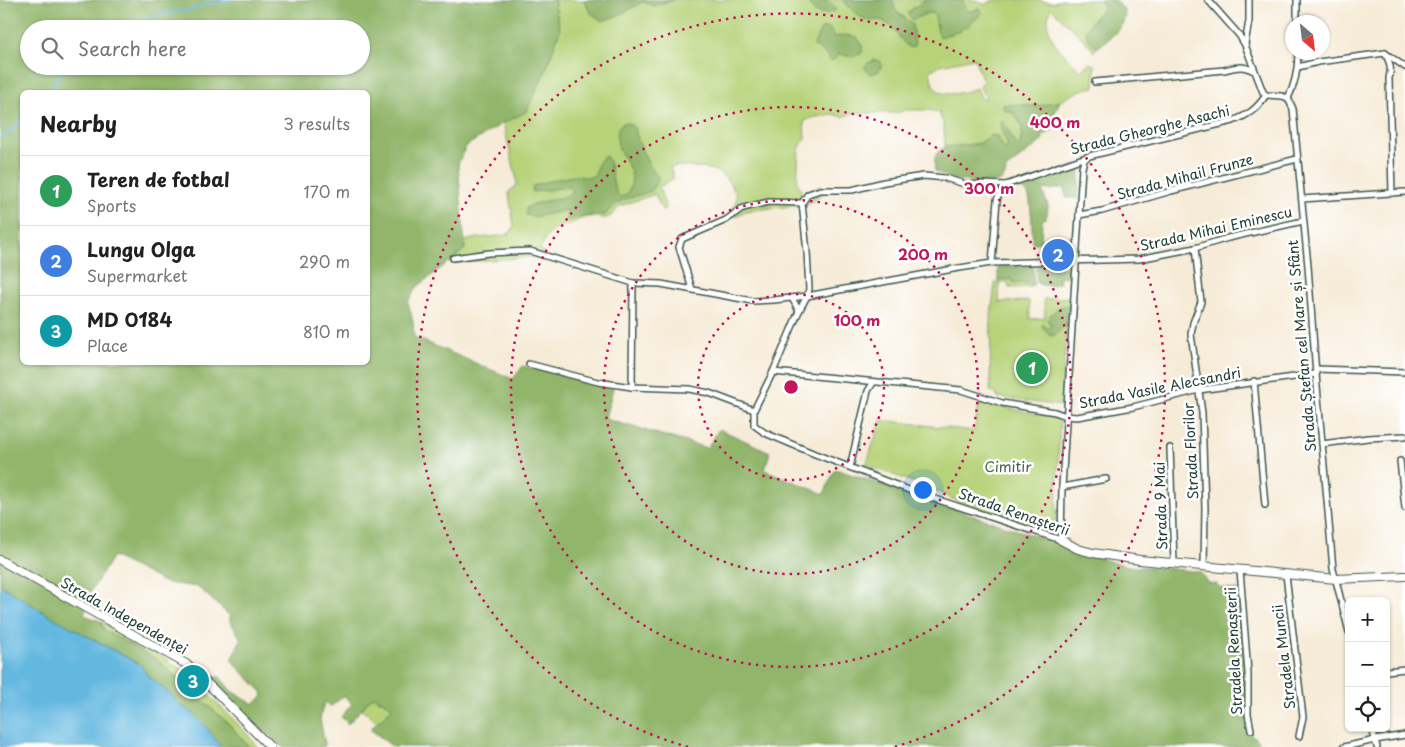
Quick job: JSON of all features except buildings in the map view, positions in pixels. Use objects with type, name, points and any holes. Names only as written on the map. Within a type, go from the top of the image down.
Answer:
[{"type":"street","points":[[1208,0],[1239,35],[1245,45],[1261,89],[1266,95],[1288,98],[1295,84],[1298,60]]},
{"type":"street","points":[[1245,45],[1249,21],[1249,0]]},
{"type":"street","points":[[1297,0],[1297,15]]},
{"type":"street","points":[[1298,67],[1318,62],[1385,53],[1405,67]]},
{"type":"street","points":[[1385,53],[1390,62],[1391,70],[1389,96],[1392,194]]},
{"type":"street","points":[[1095,82],[1224,70],[1238,67],[1246,67],[1254,72]]},
{"type":"street","name":"Strada Gheorghe Asachi","points":[[802,203],[808,194],[820,190],[852,190],[884,182],[924,176],[945,178],[968,185],[1006,185],[1089,156],[1234,121],[1247,116],[1258,107],[1266,95]]},
{"type":"street","name":"Strada Ștefan cel Mare și Sfânt","points":[[1288,98],[1293,109],[1302,199],[1333,569],[1345,616]]},
{"type":"street","points":[[1061,540],[1066,416],[1082,168],[1084,160],[1089,156]]},
{"type":"street","name":"Strada Mihail Frunze","points":[[1079,215],[1102,211],[1171,191],[1297,159]]},
{"type":"street","points":[[992,263],[997,200],[1006,185]]},
{"type":"street","name":"Strada Mihai Eminescu","points":[[1302,199],[1405,192]]},
{"type":"street","points":[[529,364],[598,382],[632,387],[689,389],[709,393],[754,410],[807,296],[807,252],[802,203],[769,202],[747,207],[726,220],[684,237],[679,246],[692,289]]},
{"type":"street","name":"Strada Mihai Eminescu","points":[[454,258],[489,253],[530,251],[634,283],[661,284],[753,300],[807,296],[992,263],[1139,259],[1195,248],[1228,238],[1303,221]]},
{"type":"street","name":"Strada Florilor","points":[[1195,248],[1202,302],[1193,322],[1191,334],[1199,390],[1204,466],[1204,566]]},
{"type":"street","points":[[632,387],[634,283]]},
{"type":"street","points":[[792,298],[799,311]]},
{"type":"street","name":"Strada Vasile Alecsandri","points":[[773,372],[961,390],[1002,403],[1077,417],[1133,407],[1199,390],[1316,371],[1405,372]]},
{"type":"street","points":[[1254,381],[1265,505]]},
{"type":"street","points":[[850,467],[868,391],[873,382]]},
{"type":"street","name":"Strada Renașterii","points":[[754,410],[754,425],[758,429],[815,454],[917,493],[1061,540],[1078,549],[1140,560],[1286,575],[1336,579],[1405,576]]},
{"type":"street","points":[[1322,444],[1405,436]]},
{"type":"street","name":"Strada 9 Mai","points":[[1170,448],[1174,563]]},
{"type":"street","points":[[1400,461],[1405,508]]},
{"type":"street","points":[[1062,488],[1106,479]]},
{"type":"street","name":"Strada Independenței","points":[[0,560],[186,664],[270,747]]},
{"type":"street","name":"Stradela Renașterii","points":[[1240,570],[1248,673],[1248,714],[1251,730]]},
{"type":"street","name":"Stradela Muncii","points":[[1286,575],[1303,717],[1299,736]]},
{"type":"street","points":[[1390,671],[1405,669]]},
{"type":"street","points":[[1373,732],[1377,747]]},
{"type":"street","points":[[1344,747],[1405,736]]},
{"type":"green space","points":[[0,0],[554,0],[560,30],[545,72],[526,112],[503,123],[466,146],[458,164],[465,249],[417,287],[408,302],[413,322],[414,337],[513,379],[523,366],[613,388],[605,419],[707,448],[719,429],[770,452],[765,470],[824,494],[835,469],[1112,562],[1133,567],[1155,567],[1200,572],[1208,583],[1217,584],[1220,588],[1238,590],[1245,670],[1247,722],[1251,734],[1260,743],[1271,747],[393,747],[370,729],[392,709],[390,705],[373,696],[348,724],[341,717],[352,704],[344,696],[331,706],[324,702],[320,719],[324,747],[282,747],[234,703],[204,670],[204,665],[216,678],[219,676],[231,691],[253,704],[263,696],[262,692],[231,660],[241,639],[230,621],[230,616],[198,587],[166,583],[113,556],[89,594],[84,615],[100,621],[104,630],[157,660],[230,725],[249,747],[221,747],[189,710],[180,705],[146,674],[141,665],[50,616],[0,585]]},
{"type":"green space","points":[[554,0],[976,0],[985,5],[993,0],[1037,0],[1052,3],[1059,0],[1100,0],[1104,6],[1103,10],[1094,17],[1087,38],[1097,48],[1093,52],[1092,48],[1051,8],[1048,28],[1052,39],[1059,49],[1081,71],[1088,63],[1095,65],[1094,87],[1081,90],[1051,104],[1036,106],[1019,104],[1012,112],[1022,126],[1021,140],[1018,146],[1003,121],[1000,128],[1008,147],[1004,149],[997,136],[984,139],[981,143],[945,147],[944,126],[939,112],[927,110],[905,110],[897,113],[853,113],[843,117],[832,114],[811,118],[804,122],[805,138],[799,149],[797,182],[802,193],[821,186],[823,194],[806,206],[745,211],[735,217],[732,210],[736,199],[735,192],[719,173],[700,168],[670,167],[674,178],[659,187],[666,208],[662,210],[655,194],[620,206],[607,218],[585,218],[560,227],[549,235],[543,244],[540,250],[544,252],[543,259],[531,257],[449,263],[465,249],[465,241],[509,234],[514,226],[509,192],[517,185],[503,123],[526,112],[560,30]],"holes":[[[974,58],[983,81],[980,87],[986,99],[982,100],[977,88],[947,94],[937,89],[932,82],[930,71],[940,65]]]},
{"type":"green space","points":[[584,0],[673,0],[654,6],[643,2],[617,16],[602,21],[591,13]]},
{"type":"green space","points":[[809,0],[826,0],[836,10],[826,13],[815,12],[810,6]]},
{"type":"green space","points":[[842,0],[893,0],[895,10],[912,24],[915,45],[910,48],[885,22],[862,18]]},
{"type":"green space","points":[[925,0],[962,0],[968,11],[980,9],[982,13],[967,27],[962,27],[961,31],[940,37],[934,14],[927,13],[913,20],[907,13]]},
{"type":"green space","points":[[1100,0],[1116,0],[1124,10],[1125,16],[1116,32],[1097,48],[1087,38],[1086,29],[1104,6]]},
{"type":"green space","points":[[822,28],[829,28],[835,37],[846,35],[857,37],[862,45],[862,53],[853,57],[839,54],[830,61],[827,55],[814,46]]},
{"type":"green space","points":[[875,60],[880,61],[882,65],[878,72],[870,74],[864,67]]},
{"type":"green space","points":[[1060,101],[1052,119],[1052,131],[1042,136],[1043,140],[1006,169],[1005,175],[1000,181],[965,181],[950,178],[935,171],[937,154],[941,149],[947,147],[978,144],[991,135],[997,136],[1004,149],[1008,147],[1001,128],[1001,122],[1003,121],[1018,146],[1021,140],[1022,125],[1012,112],[1004,110],[1003,105],[1019,104],[1034,107]]},
{"type":"green space","points":[[625,122],[634,127],[647,160],[659,178],[651,191],[620,202],[605,215],[590,215],[567,220],[567,210],[535,217],[526,215],[526,208],[532,205],[573,192],[570,187],[532,192],[533,186],[565,177],[588,177],[595,175],[597,166],[603,157],[607,157],[611,167],[613,183],[617,193],[620,197],[627,194],[631,185],[631,172],[619,148],[617,139],[618,128]]},
{"type":"green space","points":[[1077,166],[1080,171],[1078,200],[1067,198],[1063,187],[1051,190],[1042,189],[1048,206],[1047,216],[1042,221],[1041,241],[1032,242],[1029,197],[1027,193],[1017,188],[1016,185]]},
{"type":"green space","points":[[1033,266],[1034,284],[1014,283],[1011,279],[998,280],[998,267]]},
{"type":"green space","points":[[1038,266],[1063,267],[1070,270],[1069,276],[1059,277],[1060,283],[1042,285],[1037,283],[1036,268]]},
{"type":"green space","points":[[1011,279],[1015,283],[1034,284],[1031,287],[1009,288],[1008,282],[999,283],[999,302],[1029,301],[1030,319],[1045,318],[1044,299],[1071,297],[1066,331],[1061,406],[997,397],[996,393],[990,391],[991,316],[995,283],[998,283],[998,280]]},
{"type":"green space","points":[[1068,305],[1065,326],[1055,335],[1049,335],[1042,327],[1043,324],[1048,329],[1051,325],[1047,321],[1051,315],[1061,307]]},
{"type":"green space","name":"Cimitir","points":[[979,402],[1060,419],[1055,534],[973,508],[927,487],[866,465],[881,420],[974,431]]},
{"type":"green space","points":[[100,621],[154,651],[184,671],[239,725],[258,747],[249,747],[230,725],[157,660],[104,630]]},
{"type":"green space","points":[[373,696],[390,705],[392,709],[377,722],[362,709]]},
{"type":"water","points":[[0,585],[50,616],[141,665],[146,674],[180,705],[189,710],[207,728],[221,747],[0,747]]},
{"type":"waterway","points":[[143,20],[168,12],[187,11],[203,5],[229,0]]},
{"type":"waterway","points":[[52,90],[60,75]]},
{"type":"waterway","points":[[0,137],[12,130],[20,122]]},
{"type":"place","name":"Lungu Olga","points":[[1058,255]]},
{"type":"place","name":"Teren de fotbal","points":[[1032,368]]},
{"type":"place","name":"MD 0184","points":[[193,681]]}]
